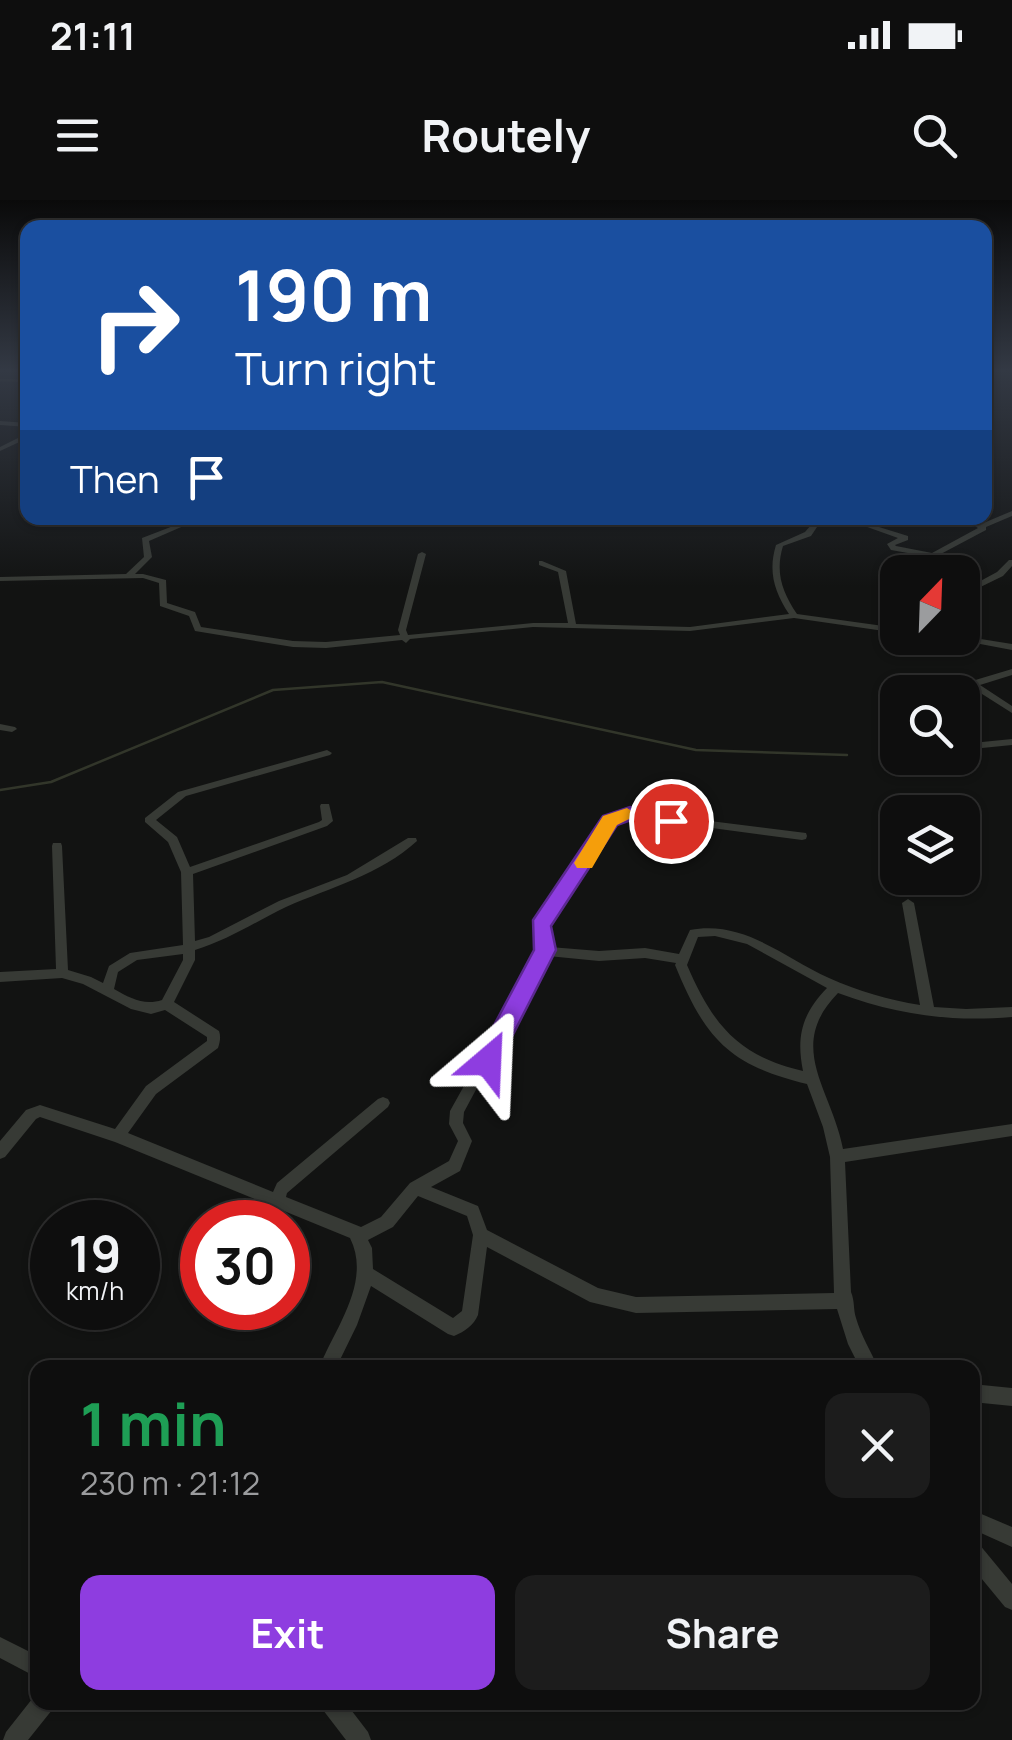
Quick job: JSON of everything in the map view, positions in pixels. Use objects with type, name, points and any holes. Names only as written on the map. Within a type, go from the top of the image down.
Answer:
[{"type":"street","points":[[130,574],[148,557],[144,540],[182,525]]},
{"type":"street","points":[[794,616],[773,572],[775,557],[780,545],[808,534],[815,525]]},
{"type":"street","points":[[866,525],[905,538],[891,544],[894,548],[933,555],[984,526]]},
{"type":"street","points":[[406,640],[402,630],[422,554]]},
{"type":"street","points":[[980,582],[1000,574],[1012,562]]},
{"type":"street","points":[[542,563],[562,572],[572,624]]},
{"type":"street","points":[[0,579],[130,574],[163,582],[163,604],[192,614],[203,631],[293,644],[406,640],[572,624],[690,629],[794,616],[880,628]]},
{"type":"street","points":[[980,641],[1012,647]]},
{"type":"street","points":[[980,682],[1012,672]]},
{"type":"street","points":[[980,689],[1012,710]]},
{"type":"street","points":[[980,745],[1012,742]]},
{"type":"street","points":[[167,1004],[168,994],[190,960],[187,872],[173,840],[151,824],[153,814],[182,794],[326,753]]},
{"type":"street","points":[[187,872],[323,824],[328,820],[325,806]]},
{"type":"street","points":[[360,1236],[386,1222],[415,1188],[447,1173],[462,1156],[465,1141],[456,1124],[457,1110],[545,950],[540,926],[610,820],[630,814],[802,836]]},
{"type":"street","points":[[107,990],[112,969],[134,956],[191,946],[351,878],[412,840]]},
{"type":"street","points":[[57,846],[62,973]]},
{"type":"street","points":[[908,903],[928,1012]]},
{"type":"street","points":[[811,1080],[769,1071],[726,1042],[696,1001],[682,959],[694,933],[742,935],[836,987],[928,1012],[958,1018],[1012,1012]]},
{"type":"street","points":[[545,950],[599,956],[645,953],[682,959]]},
{"type":"street","points":[[0,977],[62,973],[151,1010],[167,1004]]},
{"type":"street","points":[[836,987],[814,1014],[806,1034],[811,1080],[823,1099],[838,1157],[841,1279],[867,1360]]},
{"type":"street","points":[[118,1136],[151,1090],[213,1044],[214,1035],[167,1004]]},
{"type":"street","points":[[277,1199],[282,1188],[383,1103]]},
{"type":"street","points":[[0,1152],[30,1114],[40,1111],[118,1136],[360,1236]]},
{"type":"street","points":[[838,1157],[1012,1130]]},
{"type":"street","points":[[366,1274],[454,1328],[470,1315],[482,1235],[473,1211],[415,1188]]},
{"type":"street","points":[[482,1235],[596,1296],[636,1306],[846,1300]]},
{"type":"street","points":[[331,1360],[364,1288],[366,1274],[360,1236]]},
{"type":"street","points":[[980,1394],[1012,1397]]},
{"type":"street","points":[[980,1523],[1012,1537]]},
{"type":"street","points":[[980,1561],[1012,1600]]},
{"type":"street","points":[[0,1647],[30,1664]]},
{"type":"street","points":[[14,1740],[38,1710]]},
{"type":"street","points":[[337,1710],[360,1740]]},
{"type":"waterway","points":[[0,790],[51,782],[273,690],[382,682],[696,750],[847,755]]},
{"type":"slow traffic","points":[[585,863],[610,820],[627,815]]},
{"type":"route","points":[[488,1061],[545,950],[540,926],[592,854],[610,820],[630,814],[671,821]]}]
